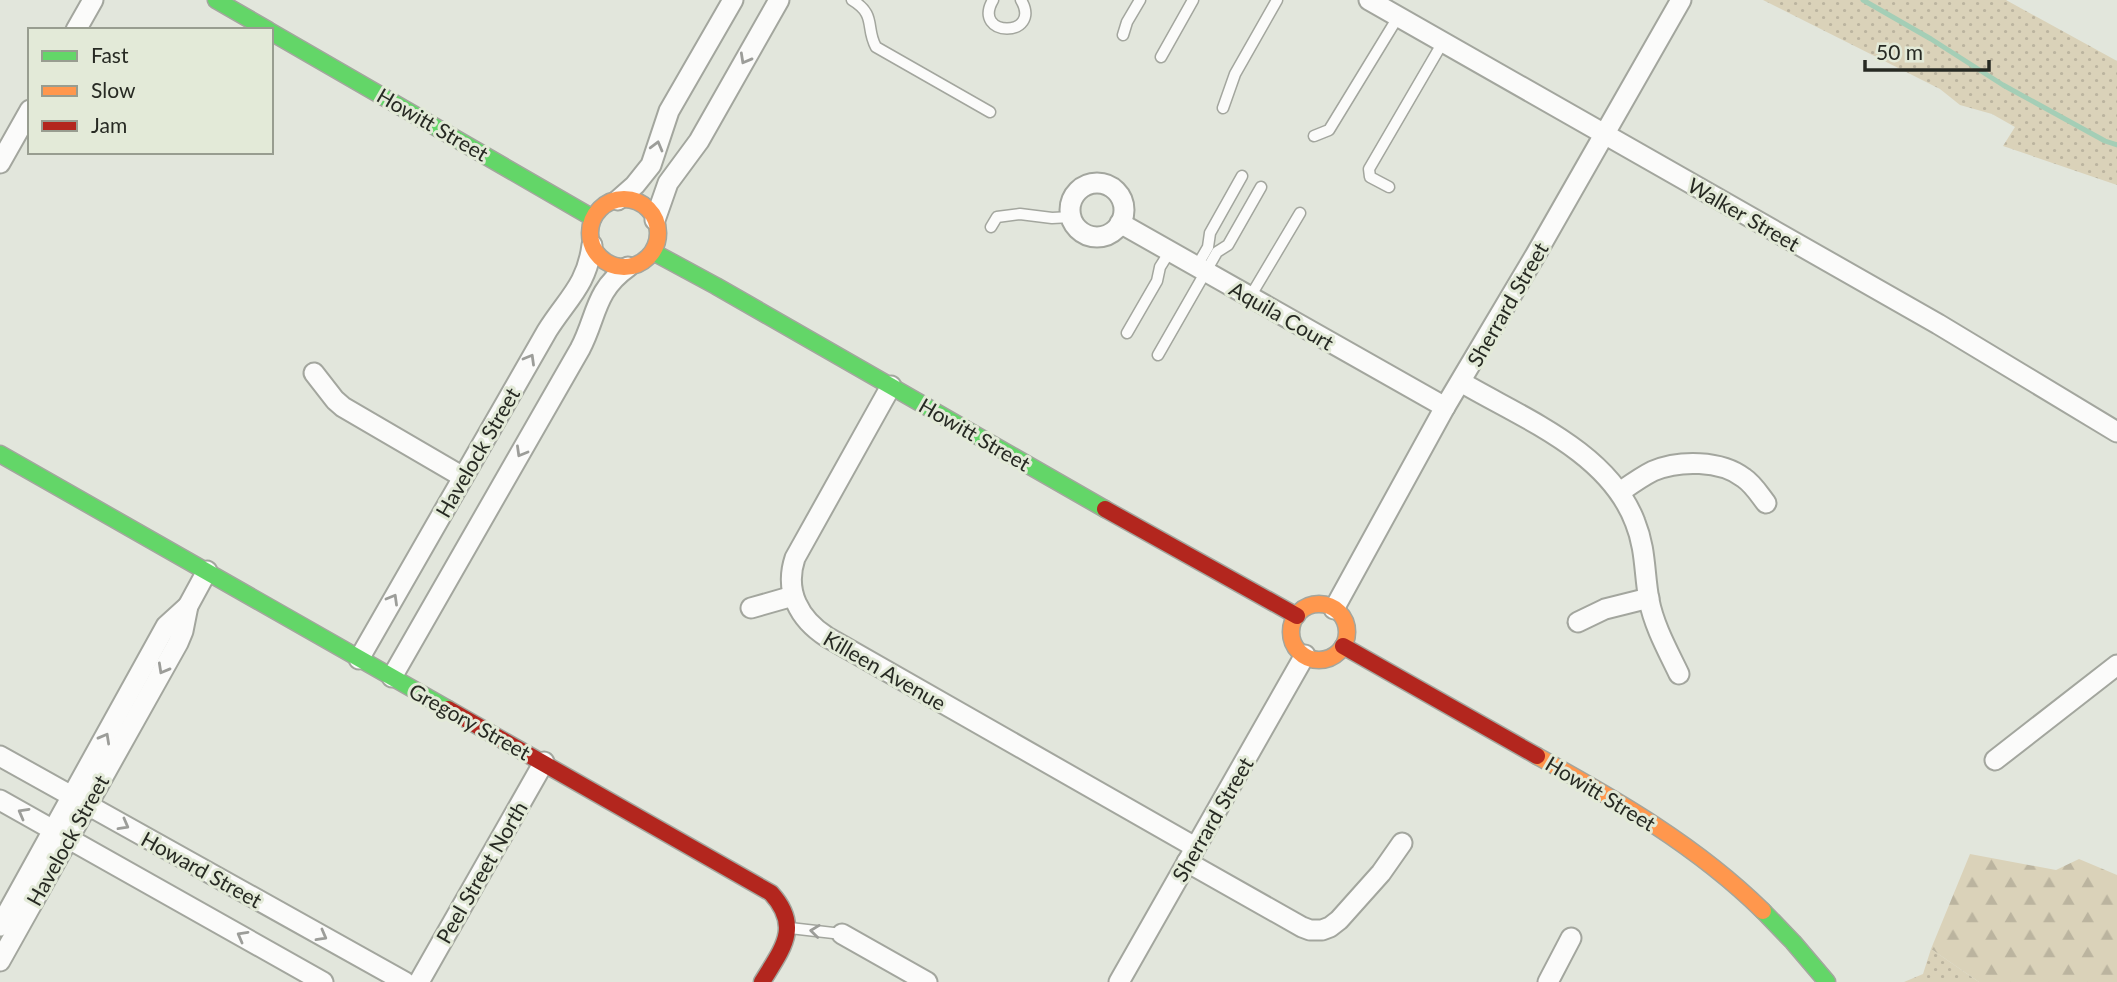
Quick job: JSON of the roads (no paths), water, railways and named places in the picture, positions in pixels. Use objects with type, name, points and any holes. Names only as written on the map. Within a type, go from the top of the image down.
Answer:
[{"type":"street","points":[[77,28],[93,0]]},
{"type":"street","name":"Howitt Street","points":[[216,0],[265,28]]},
{"type":"street","points":[[618,200],[651,165],[666,118],[733,0]]},
{"type":"street","points":[[655,220],[667,183],[699,141],[779,0]]},
{"type":"street","name":"Walker Street","points":[[1369,0],[1938,324],[2117,432]]},
{"type":"street","name":"Sherrard Street","points":[[1334,608],[1445,407],[1681,0]]},
{"type":"street","name":"Howitt Street","points":[[273,33],[593,218]]},
{"type":"street","points":[[0,163],[28,114]]},
{"type":"street","points":[[1099,183],[1111,187],[1121,198],[1123,208],[1120,223],[1109,233],[1093,236],[1079,230],[1071,218],[1070,204],[1076,193],[1086,185],[1099,183]]},
{"type":"street","points":[[618,200],[640,203],[649,210],[655,220],[658,240],[653,252],[639,264],[628,268],[608,264],[592,245],[590,231],[593,218],[605,204],[618,200]]},
{"type":"street","name":"Aquila Court","points":[[1120,223],[1445,407]]},
{"type":"street","name":"Havelock Street","points":[[359,659],[547,331],[582,282],[592,245]]},
{"type":"street","name":"Howitt Street","points":[[653,252],[1297,616]]},
{"type":"street","name":"Havelock Street","points":[[392,677],[580,349],[598,300],[614,279],[628,268]]},
{"type":"street","points":[[314,373],[335,401],[343,407],[463,477]]},
{"type":"street","points":[[1461,382],[1578,452],[1606,475],[1620,492],[1635,521],[1643,549],[1649,598],[1655,621],[1679,674]]},
{"type":"street","points":[[751,608],[793,596],[790,577],[795,558],[891,386]]},
{"type":"street","name":"Gregory Street","points":[[0,454],[771,893],[787,912],[788,928]]},
{"type":"street","points":[[1620,492],[1650,472],[1661,468],[1706,465],[1728,468],[1738,473],[1749,481],[1766,503]]},
{"type":"street","name":"Havelock Street","points":[[0,926],[80,801],[166,626],[188,607],[207,571]]},
{"type":"street","name":"Killeen Avenue","points":[[793,596],[802,616],[827,637],[1191,855],[1302,927],[1318,930],[1330,927],[1339,920],[1381,873],[1402,843]]},
{"type":"street","points":[[1578,621],[1605,609],[1649,598]]},
{"type":"street","points":[[1321,604],[1334,608],[1342,615],[1347,628],[1343,646],[1334,655],[1326,658],[1313,659],[1305,655],[1292,637],[1297,616],[1312,605],[1321,604]]},
{"type":"street","name":"Howitt Street","points":[[1343,646],[1602,792],[1673,837],[1725,876],[1767,915],[1827,982]]},
{"type":"street","name":"Sherrard Street","points":[[1119,982],[1305,655]]},
{"type":"street","points":[[1995,760],[2117,666]]},
{"type":"street","name":"Howard Street","points":[[0,756],[405,982]]},
{"type":"street","name":"Peel Street North","points":[[419,982],[544,762]]},
{"type":"street","name":"Howard Street","points":[[0,800],[323,982]]},
{"type":"street","name":"Havelock Street","points":[[0,961],[61,834]]},
{"type":"street","points":[[762,982],[781,948],[788,928]]},
{"type":"street","points":[[842,934],[927,982]]},
{"type":"street","points":[[1548,982],[1571,938]]},
{"type":"lane","points":[[852,0],[869,16],[876,47],[990,112]]},
{"type":"lane","points":[[993,0],[989,10],[991,20],[996,26],[1005,29],[1014,28],[1022,22],[1025,10],[1022,0]]},
{"type":"lane","points":[[1123,35],[1140,0]]},
{"type":"lane","points":[[1161,57],[1193,0]]},
{"type":"lane","points":[[1223,108],[1235,75],[1277,0]]},
{"type":"lane","points":[[1314,136],[1329,130],[1398,17]]},
{"type":"lane","points":[[1388,187],[1370,177],[1369,169],[1443,42]]},
{"type":"lane","points":[[1158,355],[1202,269],[1210,233],[1242,176]]},
{"type":"lane","points":[[1202,269],[1217,252],[1228,245],[1261,187]]},
{"type":"lane","points":[[1250,297],[1300,213]]},
{"type":"lane","points":[[991,227],[997,217],[1020,214],[1071,218]]},
{"type":"lane","points":[[1127,333],[1157,281],[1160,267],[1170,251]]},
{"type":"lane","points":[[788,928],[842,934]]},
{"type":"waterway","points":[[1863,0],[2003,85],[2117,145]]}]
